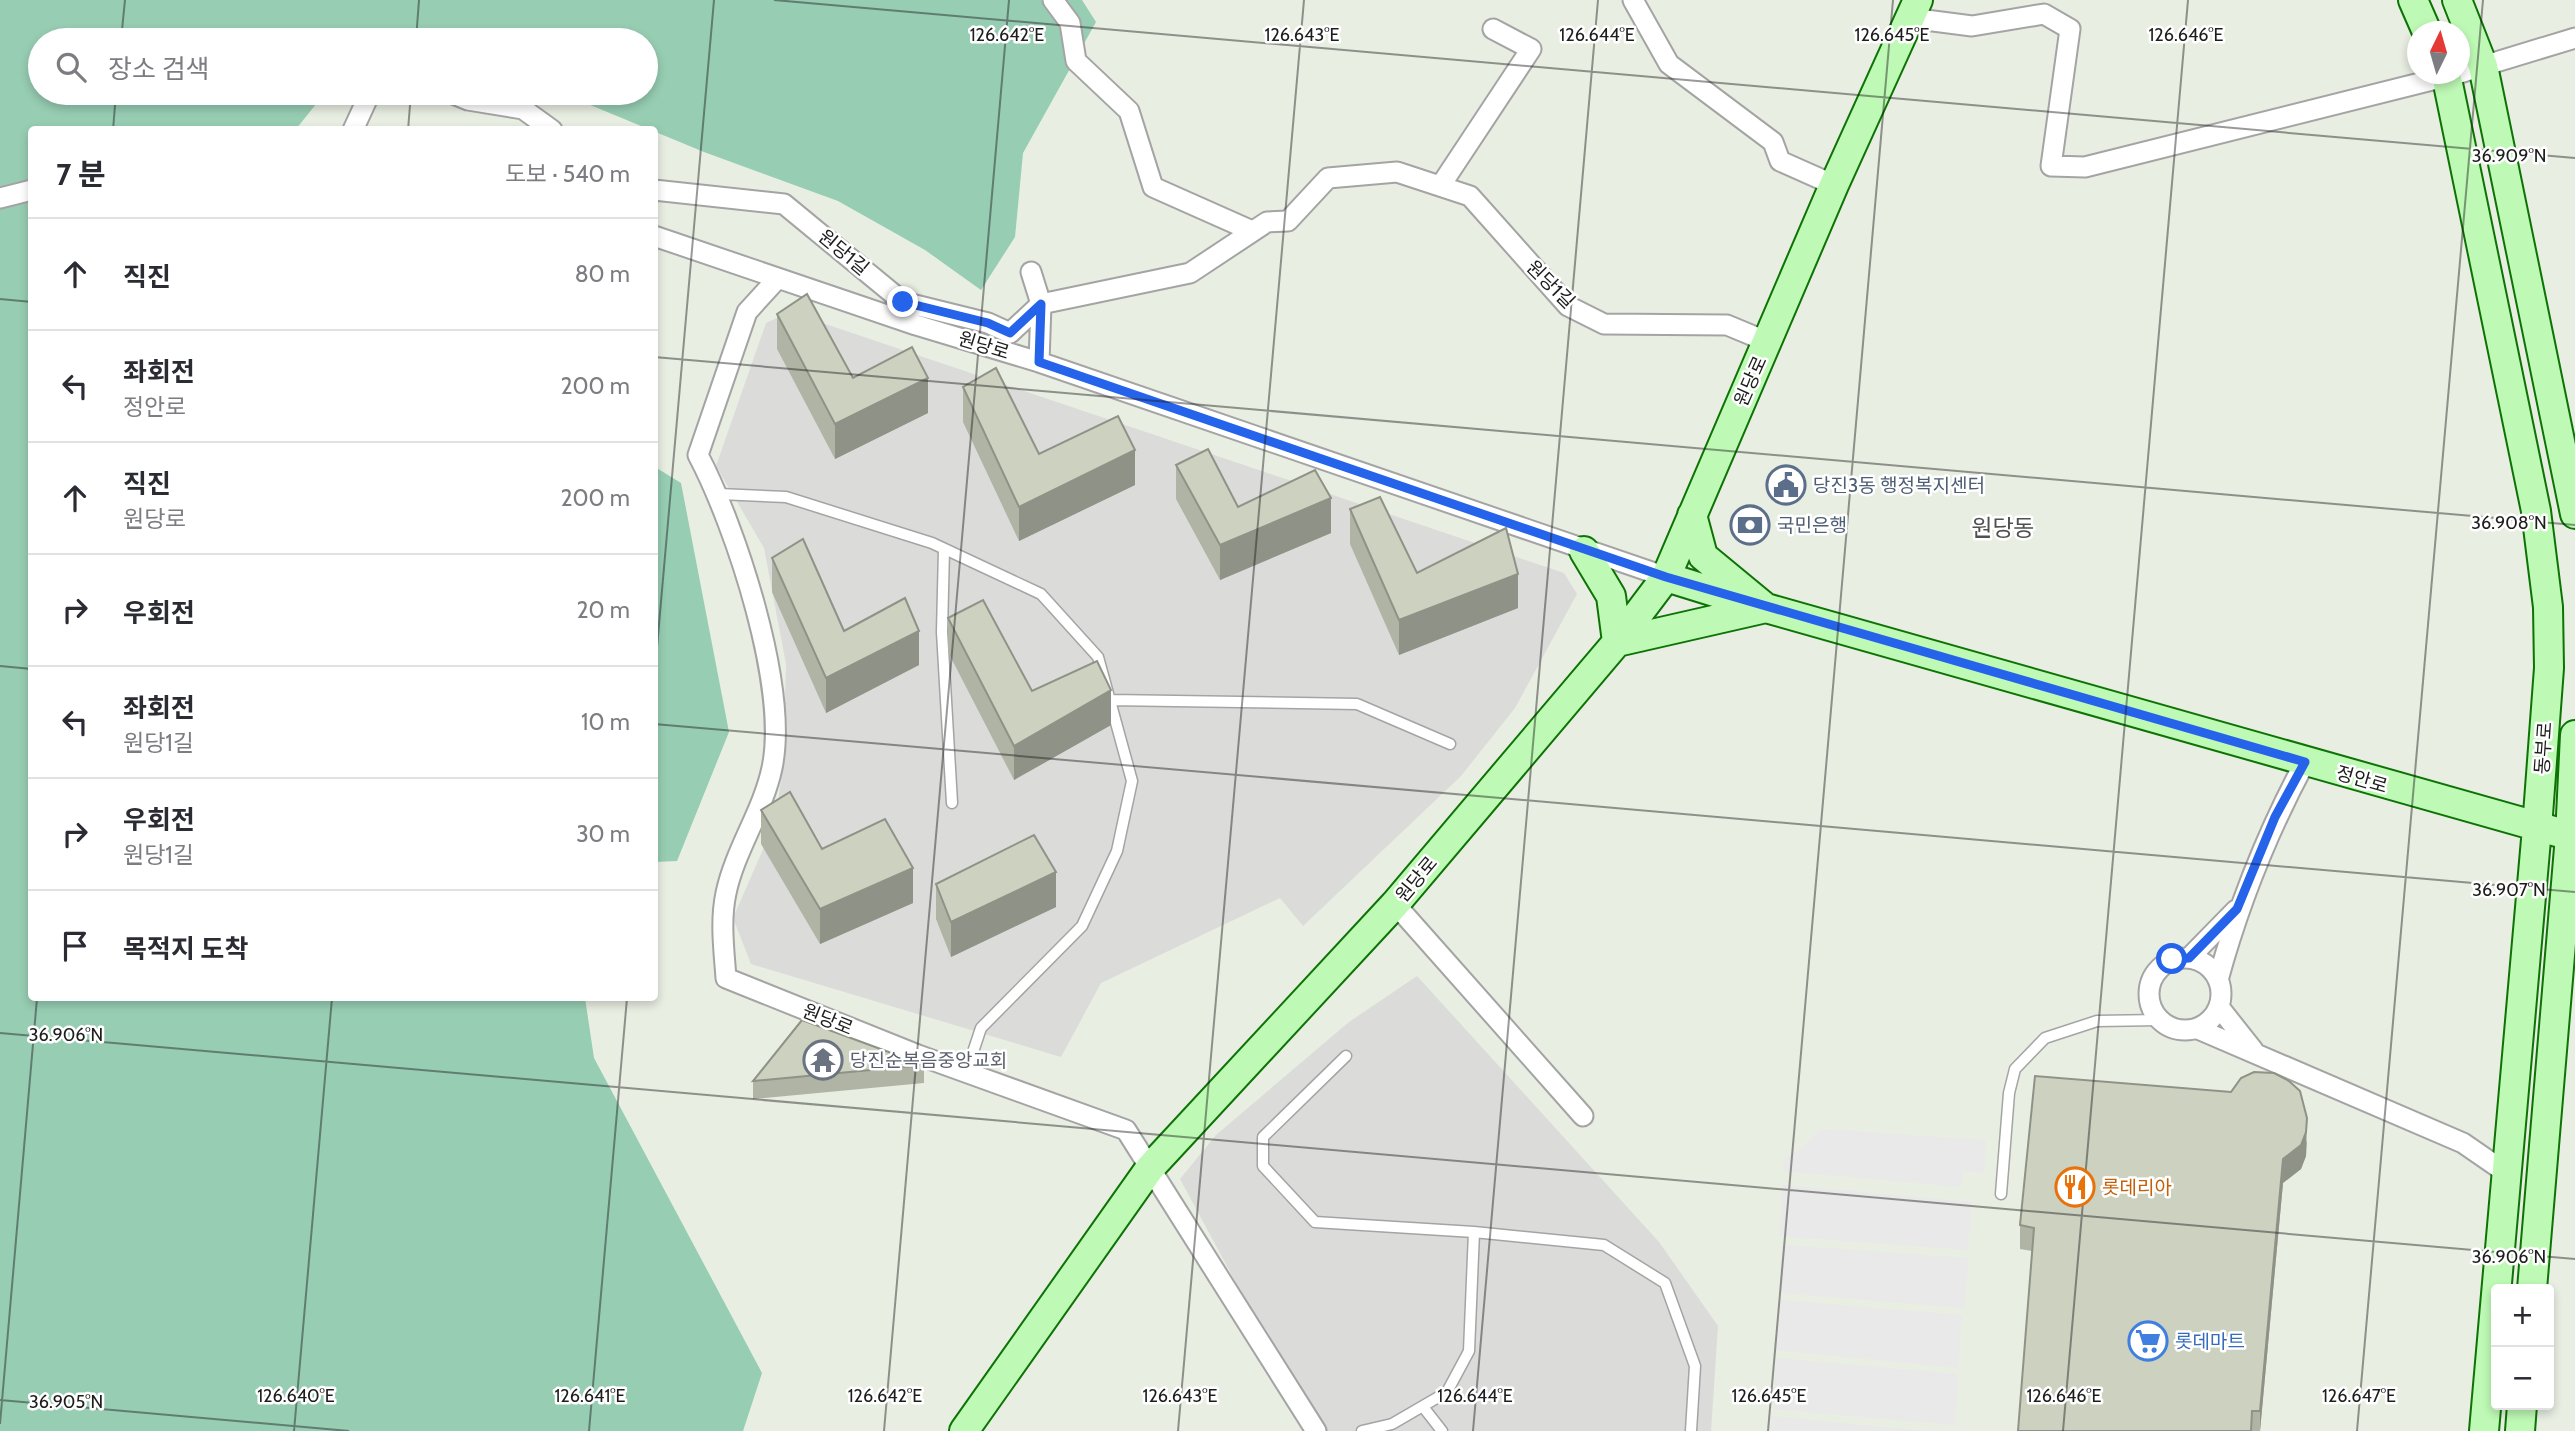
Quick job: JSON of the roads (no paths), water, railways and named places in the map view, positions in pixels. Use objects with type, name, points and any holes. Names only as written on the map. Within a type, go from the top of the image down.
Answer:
[{"type":"street","points":[[1052,0],[1070,23],[1076,61],[1129,111],[1153,187],[1252,231]]},
{"type":"street","points":[[1633,0],[1669,64],[1773,142],[1780,162],[1835,185]]},
{"type":"street","points":[[2413,0],[2422,21]]},
{"type":"street","name":"동부로","points":[[2457,0],[2458,21]]},
{"type":"street","name":"원당로","points":[[964,1431],[1150,1168],[1395,904],[1617,642],[1666,577],[1914,9],[1972,26],[2044,14],[2070,29],[2051,166],[2085,167],[2415,84]]},
{"type":"street","points":[[1441,185],[1531,49],[1493,29]]},
{"type":"street","points":[[2470,70],[2575,38]]},
{"type":"street","name":"동부로","points":[[2461,84],[2536,511],[2548,607],[2549,668],[2537,828],[2484,1431]]},
{"type":"street","name":"동부로","points":[[2462,84],[2575,514]]},
{"type":"street","points":[[355,126],[364,105]]},
{"type":"street","points":[[499,105],[523,109],[546,126]]},
{"type":"street","name":"원당1길","points":[[658,190],[784,204],[903,302],[988,323],[1010,333],[1041,304],[1189,273],[1267,222],[1287,221],[1328,178],[1397,172],[1470,196],[1568,306],[1604,324],[1727,325],[1768,342]]},
{"type":"street","points":[[0,198],[28,191]]},
{"type":"street","name":"원당로","points":[[658,237],[777,279],[1039,362],[1666,577]]},
{"type":"street","points":[[1031,272],[1041,304],[1039,362]]},
{"type":"street","points":[[719,494],[698,455],[747,312],[777,279]]},
{"type":"street","name":"원당로","points":[[719,494],[765,643],[775,720],[772,768],[726,890],[723,917],[726,978],[965,1073],[1126,1130],[1316,1431]]},
{"type":"street","points":[[1692,515],[1703,556],[1766,608]]},
{"type":"street","points":[[1584,551],[1611,596],[1617,642],[1766,608]]},
{"type":"street","name":"정안로","points":[[1666,577],[1766,608],[2572,836]]},
{"type":"street","name":"동부로","points":[[2532,1284],[2572,836],[2575,735]]},
{"type":"street","points":[[2198,1029],[2211,1022],[2219,1007],[2218,980],[2237,909],[2275,817],[2305,762]]},
{"type":"street","points":[[1395,904],[1583,1116]]},
{"type":"street","points":[[2189,958],[2237,909]]},
{"type":"street","points":[[2218,980],[2208,967],[2189,958],[2172,959],[2157,969],[2148,989],[2150,1005],[2160,1020],[2175,1029],[2198,1029],[2463,1143],[2505,1172]]},
{"type":"street","points":[[2219,1007],[2255,1054]]},
{"type":"street","points":[[2520,1431],[2522,1410]]},
{"type":"lane","points":[[719,494],[786,497],[944,549],[1041,594],[1098,657],[1132,781],[1117,851],[1082,926],[981,1028],[965,1073]]},
{"type":"lane","points":[[944,549],[942,632],[952,803]]},
{"type":"lane","points":[[1110,700],[1357,704],[1450,744]]},
{"type":"lane","points":[[2001,1194],[2008,1093],[2015,1069],[2045,1038],[2097,1021],[2160,1020]]},
{"type":"lane","points":[[1346,1056],[1263,1137],[1264,1166],[1315,1222],[1474,1232],[1604,1245],[1665,1283],[1695,1366],[1691,1431]]},
{"type":"lane","points":[[1362,1431],[1392,1424],[1424,1408],[1447,1392],[1469,1351],[1474,1232]]},
{"type":"lane","points":[[1424,1408],[1441,1431]]},
{"type":"place","name":"당진3동 행정복지센터","points":[[1786,485]]},
{"type":"place","name":"국민은행","points":[[1750,525]]},
{"type":"place","name":"당진순복음중앙교회","points":[[823,1060]]},
{"type":"place","name":"롯데리아","points":[[2075,1187]]},
{"type":"place","name":"롯데마트","points":[[2148,1341]]},
{"type":"district","name":"원당동","points":[[2003,528]]}]
